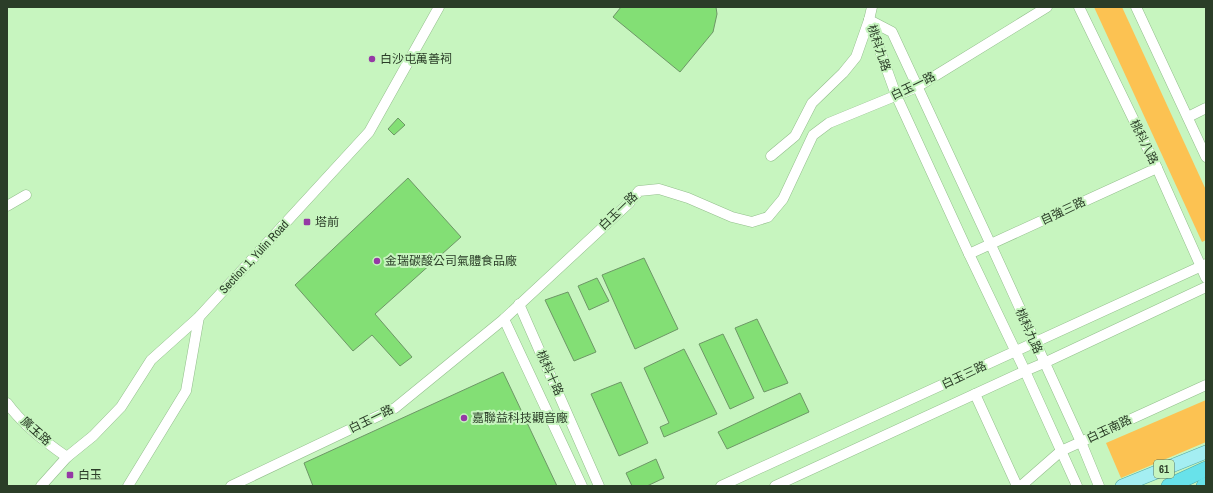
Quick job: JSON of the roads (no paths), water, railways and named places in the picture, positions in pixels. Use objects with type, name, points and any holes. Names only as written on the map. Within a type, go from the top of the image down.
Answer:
[{"type":"highway","name":"61","points":[[1169,486],[1206,469]]},
{"type":"main road","name":"61","points":[[1122,486],[1206,452]]},
{"type":"street","name":"Section 1, Yulin Road","points":[[41,486],[67,457],[93,436],[121,407],[151,360],[199,317],[369,132],[439,7]]},
{"type":"street","points":[[771,156],[795,136],[812,103],[843,73],[856,57],[872,7]]},
{"type":"street","name":"白玉一路","points":[[231,486],[395,408],[504,319],[629,203],[639,191],[660,189],[688,198],[732,217],[752,222],[768,217],[783,199],[813,135],[829,123],[917,87],[1047,7]]},
{"type":"street","name":"桃科八路","points":[[1079,7],[1203,265],[1206,278]]},
{"type":"street","points":[[1136,7],[1206,157]]},
{"type":"street","name":"桃科九路","points":[[869,20],[892,32],[991,245],[1099,486]]},
{"type":"street","name":"桃科九路","points":[[869,20],[896,95],[1077,486]]},
{"type":"street","points":[[1188,117],[1206,108]]},
{"type":"street","name":"自強三路","points":[[969,254],[1157,168]]},
{"type":"street","points":[[7,206],[26,195]]},
{"type":"street","name":"白玉三路","points":[[721,486],[1203,265]]},
{"type":"street","name":"白玉三路","points":[[775,486],[1206,287]]},
{"type":"street","name":"桃科十路","points":[[519,304],[599,486]]},
{"type":"street","points":[[128,486],[186,391],[199,317]]},
{"type":"street","name":"桃科十路","points":[[504,319],[582,486]]},
{"type":"street","name":"白玉南路","points":[[1021,486],[1061,452],[1206,385]]},
{"type":"street","points":[[975,394],[1017,486]]},
{"type":"street","name":"廣玉路","points":[[7,403],[45,442],[67,457]]},
{"type":"place","name":"白沙屯萬善祠","points":[[372,59]]},
{"type":"place","name":"塔前","points":[[307,222]]},
{"type":"place","name":"金瑞碳酸公司氣體食品廠","points":[[377,261]]},
{"type":"place","name":"嘉聯益科技觀音廠","points":[[464,418]]},
{"type":"place","name":"白玉","points":[[70,475]]}]
